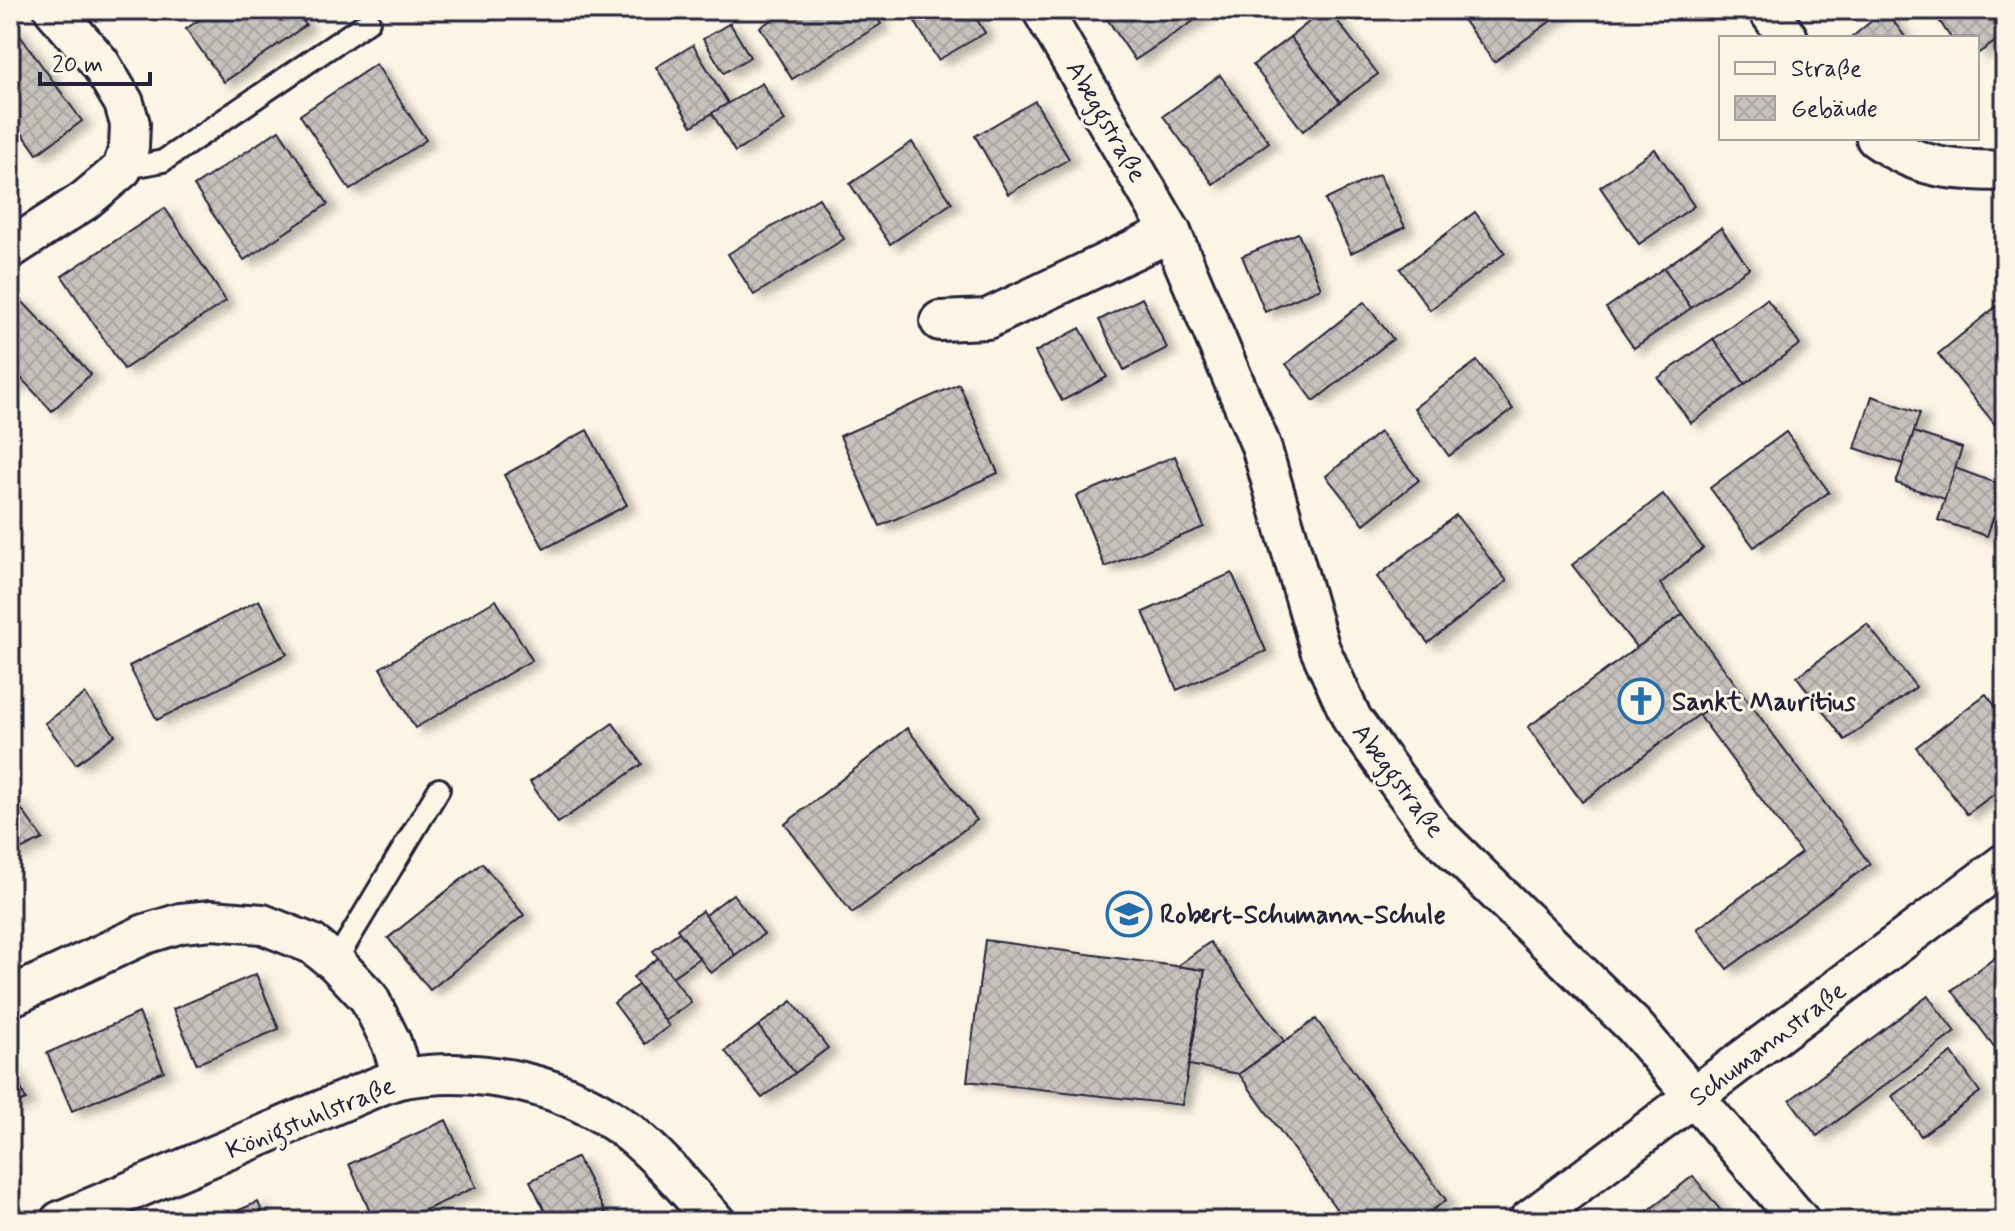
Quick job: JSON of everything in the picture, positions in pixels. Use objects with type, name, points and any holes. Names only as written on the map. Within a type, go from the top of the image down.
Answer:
[{"type":"street","points":[[10,249],[84,201],[122,169],[129,147],[130,124],[124,103],[100,63],[54,10]]},
{"type":"street","name":"Abeggstraße","points":[[1042,10],[1171,232],[1261,446],[1320,649],[1352,719],[1433,830],[1634,1026],[1800,1221]]},
{"type":"street","points":[[1768,10],[1787,36]]},
{"type":"street","points":[[1879,140],[1901,156],[1952,170],[2005,171]]},
{"type":"street","points":[[940,321],[987,319],[1171,232]]},
{"type":"street","name":"Schumannstraße","points":[[1528,1221],[2005,863]]},
{"type":"street","points":[[10,997],[145,934],[181,923],[212,920],[262,924],[312,944],[335,962],[369,998],[381,1019],[403,1078]]},
{"type":"street","name":"Königstuhlstraße","points":[[60,1221],[369,1090],[403,1078],[472,1075],[525,1083],[567,1096],[594,1109],[661,1160],[715,1221]]},
{"type":"lane","points":[[122,169],[163,161],[369,21]]},
{"type":"lane","points":[[335,962],[439,789]]},
{"type":"building","points":[[213,10],[295,10],[306,25],[224,82],[186,29]]},
{"type":"building","points":[[788,10],[872,10],[881,24],[792,79],[760,27]]},
{"type":"building","points":[[908,10],[971,10],[985,33],[938,60]]},
{"type":"building","points":[[1101,10],[1210,10],[1135,60]]},
{"type":"building","points":[[1324,10],[1329,10],[1378,74],[1340,102],[1290,37]]},
{"type":"building","points":[[1456,10],[1566,10],[1494,62]]},
{"type":"building","points":[[1885,10],[1904,36],[1853,36]]},
{"type":"building","points":[[1932,10],[1993,10],[2005,28],[2005,35],[1979,53],[1979,36],[1950,36]]},
{"type":"building","points":[[730,23],[750,57],[724,73],[703,39]]},
{"type":"building","points":[[13,26],[82,121],[37,154],[10,116],[10,28]]},
{"type":"building","points":[[1290,37],[1340,102],[1303,131],[1253,65]]},
{"type":"building","points":[[693,45],[728,103],[692,126],[656,67]]},
{"type":"building","points":[[376,64],[426,140],[350,190],[300,115]]},
{"type":"building","points":[[1220,75],[1269,142],[1213,184],[1163,116]]},
{"type":"building","points":[[762,83],[785,121],[735,152],[712,113]]},
{"type":"building","points":[[1035,101],[1069,159],[1008,194],[975,136]]},
{"type":"building","points":[[279,130],[328,204],[244,260],[194,186]]},
{"type":"building","points":[[912,142],[952,203],[890,244],[850,184]]},
{"type":"building","points":[[1655,149],[1694,206],[1639,244],[1600,187]]},
{"type":"building","points":[[1379,174],[1405,227],[1351,253],[1325,200]]},
{"type":"building","points":[[819,198],[844,239],[754,295],[728,254]]},
{"type":"building","points":[[165,208],[226,301],[124,369],[62,276]]},
{"type":"building","points":[[1475,212],[1505,253],[1430,310],[1400,269]]},
{"type":"building","points":[[1721,228],[1749,268],[1691,308],[1664,268]]},
{"type":"building","points":[[1298,233],[1321,288],[1265,312],[1242,256]]},
{"type":"building","points":[[1664,268],[1691,308],[1634,348],[1606,308]]},
{"type":"building","points":[[19,298],[91,374],[52,411],[22,379],[10,387],[10,306]]},
{"type":"building","points":[[1142,298],[1167,348],[1124,370],[1099,320]]},
{"type":"building","points":[[1767,299],[1800,344],[1745,384],[1713,339]]},
{"type":"building","points":[[1364,302],[1393,339],[1314,401],[1286,364]]},
{"type":"building","points":[[2005,302],[2005,437],[1938,354]]},
{"type":"building","points":[[1080,328],[1107,377],[1062,401],[1035,352]]},
{"type":"building","points":[[1713,339],[1745,384],[1691,423],[1658,378]]},
{"type":"building","points":[[1477,361],[1513,409],[1449,456],[1414,408]]},
{"type":"building","points":[[959,384],[998,473],[880,526],[840,436]]},
{"type":"building","points":[[1872,396],[1920,413],[1903,464],[1855,448]]},
{"type":"building","points":[[587,430],[627,505],[544,549],[504,475]]},
{"type":"building","points":[[1380,432],[1419,480],[1364,524],[1326,476]]},
{"type":"building","points":[[1786,432],[1829,492],[1754,547],[1710,488]]},
{"type":"building","points":[[1914,432],[1962,448],[1945,499],[1896,483]]},
{"type":"building","points":[[1175,456],[1204,527],[1105,567],[1076,496]]},
{"type":"building","points":[[1955,468],[2004,486],[1987,536],[1938,520]]},
{"type":"building","points":[[1663,494],[1703,548],[1660,584],[1683,614],[1637,648],[1572,565]]},
{"type":"building","points":[[1456,515],[1507,581],[1428,643],[1377,577]]},
{"type":"building","points":[[1232,573],[1266,651],[1177,690],[1143,612]]},
{"type":"building","points":[[259,600],[287,654],[157,720],[129,666]]},
{"type":"building","points":[[496,600],[532,660],[415,728],[380,668]]},
{"type":"building","name":"Sankt Mauritius","points":[[1683,614],[1737,686],[1582,802],[1528,727]]},
{"type":"building","points":[[1867,624],[1916,687],[1845,740],[1797,677]]},
{"type":"building","points":[[1737,686],[1870,864],[1727,969],[1697,929],[1801,853],[1699,715]]},
{"type":"building","points":[[85,694],[115,735],[76,764],[45,723]]},
{"type":"building","points":[[1986,694],[2005,719],[2005,786],[1967,814],[1916,747]]},
{"type":"building","points":[[613,723],[642,764],[558,823],[530,782]]},
{"type":"building","points":[[907,728],[977,820],[852,913],[785,824]]},
{"type":"building","points":[[14,799],[43,839],[10,855],[10,801]]},
{"type":"building","points":[[482,863],[524,915],[430,990],[388,938]]},
{"type":"building","points":[[733,894],[764,934],[735,955],[705,915]]},
{"type":"building","points":[[702,911],[735,955],[711,973],[677,929]]},
{"type":"building","points":[[679,932],[699,958],[672,977],[653,951]]},
{"type":"building","points":[[985,940],[1205,970],[1182,1105],[967,1081]]},
{"type":"building","points":[[1210,942],[1284,1041],[1239,1074],[1189,1065],[1205,970],[1177,966]]},
{"type":"building","points":[[2005,950],[2005,1047],[1998,1052],[1952,990]]},
{"type":"building","points":[[658,958],[691,1002],[665,1021],[633,977]]},
{"type":"building","points":[[256,974],[279,1029],[197,1064],[173,1009]]},
{"type":"building","points":[[638,985],[669,1026],[645,1044],[614,1003]]},
{"type":"building","points":[[1928,996],[1955,1032],[1817,1136],[1790,1100]]},
{"type":"building","points":[[792,1001],[828,1048],[795,1073],[758,1026]]},
{"type":"building","points":[[139,1013],[164,1071],[72,1111],[47,1053]]},
{"type":"building","points":[[1316,1019],[1446,1200],[1418,1221],[1345,1221],[1239,1074]]},
{"type":"building","points":[[758,1026],[795,1073],[762,1098],[725,1051]]},
{"type":"building","points":[[1952,1053],[1980,1092],[1921,1136],[1892,1096]]},
{"type":"building","points":[[10,1062],[26,1100],[10,1107]]},
{"type":"building","points":[[446,1120],[476,1187],[401,1221],[374,1221],[349,1164]]},
{"type":"building","points":[[577,1157],[606,1214],[591,1221],[550,1221],[530,1181]]},
{"type":"building","points":[[1693,1176],[1729,1221],[1635,1221]]},
{"type":"building","points":[[258,1202],[266,1221],[213,1221]]},
{"type":"place","name":"Sankt Mauritius","points":[[1641,701]]},
{"type":"place","name":"Robert-Schumann-Schule","points":[[1129,914]]}]
